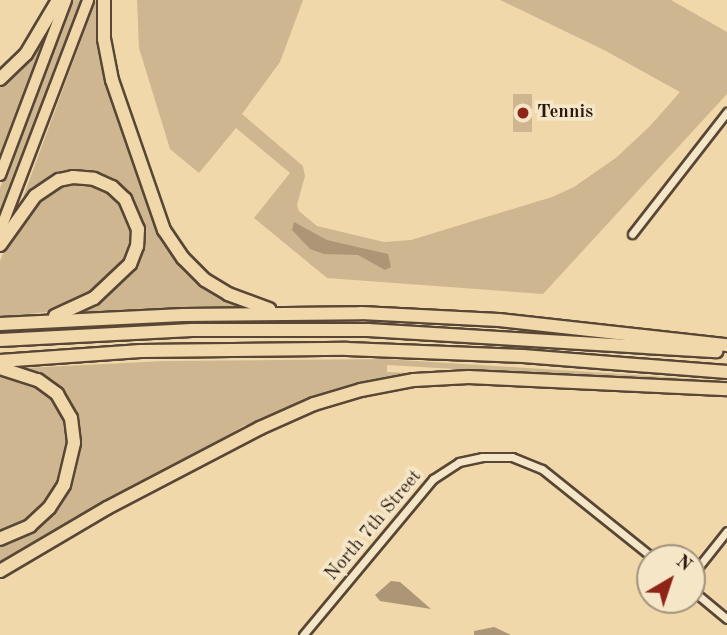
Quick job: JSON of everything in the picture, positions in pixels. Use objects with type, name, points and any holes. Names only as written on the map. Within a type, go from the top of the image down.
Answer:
[{"type":"highway","points":[[0,79],[37,38],[58,0]]},
{"type":"highway","points":[[104,0],[104,39],[112,80],[164,230],[183,258],[216,288],[253,305],[283,313]]},
{"type":"highway","points":[[0,245],[35,196],[51,184],[69,177],[87,177],[105,183],[125,199],[132,211],[138,229],[136,246],[130,264],[117,280],[81,305],[30,322]]},
{"type":"highway","points":[[0,324],[283,313],[499,320],[727,345]]},
{"type":"highway","points":[[0,340],[179,330],[368,330],[727,352]]},
{"type":"highway","points":[[0,361],[155,351],[347,349],[523,356],[727,372]]},
{"type":"highway","points":[[0,368],[38,380],[57,394],[71,418],[74,443],[70,471],[57,498],[30,526],[0,539]]},
{"type":"highway","points":[[0,571],[107,508],[249,434],[314,404],[361,390],[414,380],[469,377],[727,389]]},
{"type":"main road","points":[[0,175],[66,0]]},
{"type":"main road","points":[[0,231],[88,0]]},
{"type":"street","points":[[632,234],[727,112]]},
{"type":"street","name":"North 7th Street","points":[[303,635],[427,485],[446,468],[482,457],[512,457],[542,469],[636,544]]},
{"type":"street","points":[[706,557],[727,531]]},
{"type":"street","points":[[706,602],[727,619]]},
{"type":"shaded area","points":[[71,0],[83,0],[0,218],[0,188]]},
{"type":"shaded area","points":[[96,0],[101,0],[102,41],[173,247],[246,307],[75,312],[109,293],[131,271],[142,225],[130,198],[107,179],[46,182],[23,197]]},
{"type":"shaded area","points":[[137,0],[303,0],[280,62],[242,114],[303,166],[305,176],[297,205],[299,211],[317,226],[384,242],[411,240],[552,197],[574,187],[617,157],[650,126],[680,92],[604,50],[500,0],[671,0],[727,32],[727,94],[543,294],[327,278],[254,218],[290,173],[236,128],[199,173],[170,149],[139,48]]},
{"type":"shaded area","points":[[44,35],[31,76],[0,155],[0,83]]},
{"type":"shaded area","name":"Tennis","points":[[513,94],[532,94],[532,132],[513,132]]},
{"type":"shaded area","points":[[68,182],[99,184],[121,199],[132,223],[133,238],[125,264],[106,285],[67,306],[47,312],[0,317],[0,261],[8,241],[44,193]]},
{"type":"shaded area","points":[[294,222],[327,240],[388,254],[391,267],[385,270],[358,255],[324,254],[310,249],[292,230]]},
{"type":"shaded area","points":[[386,359],[727,381],[727,385],[387,365],[387,372],[411,373],[411,377],[248,428],[245,425],[0,567],[0,542],[60,502],[72,482],[78,461],[78,424],[73,406],[52,383],[25,368],[164,361]]},
{"type":"shaded area","points":[[0,375],[24,379],[52,393],[69,424],[70,439],[62,477],[52,497],[24,522],[0,532]]},
{"type":"shaded area","points":[[391,581],[400,582],[431,609],[380,601],[375,595]]},
{"type":"shaded area","points":[[494,627],[511,635],[474,635],[474,631]]},
{"type":"place","name":"Tennis","points":[[523,113]]}]
